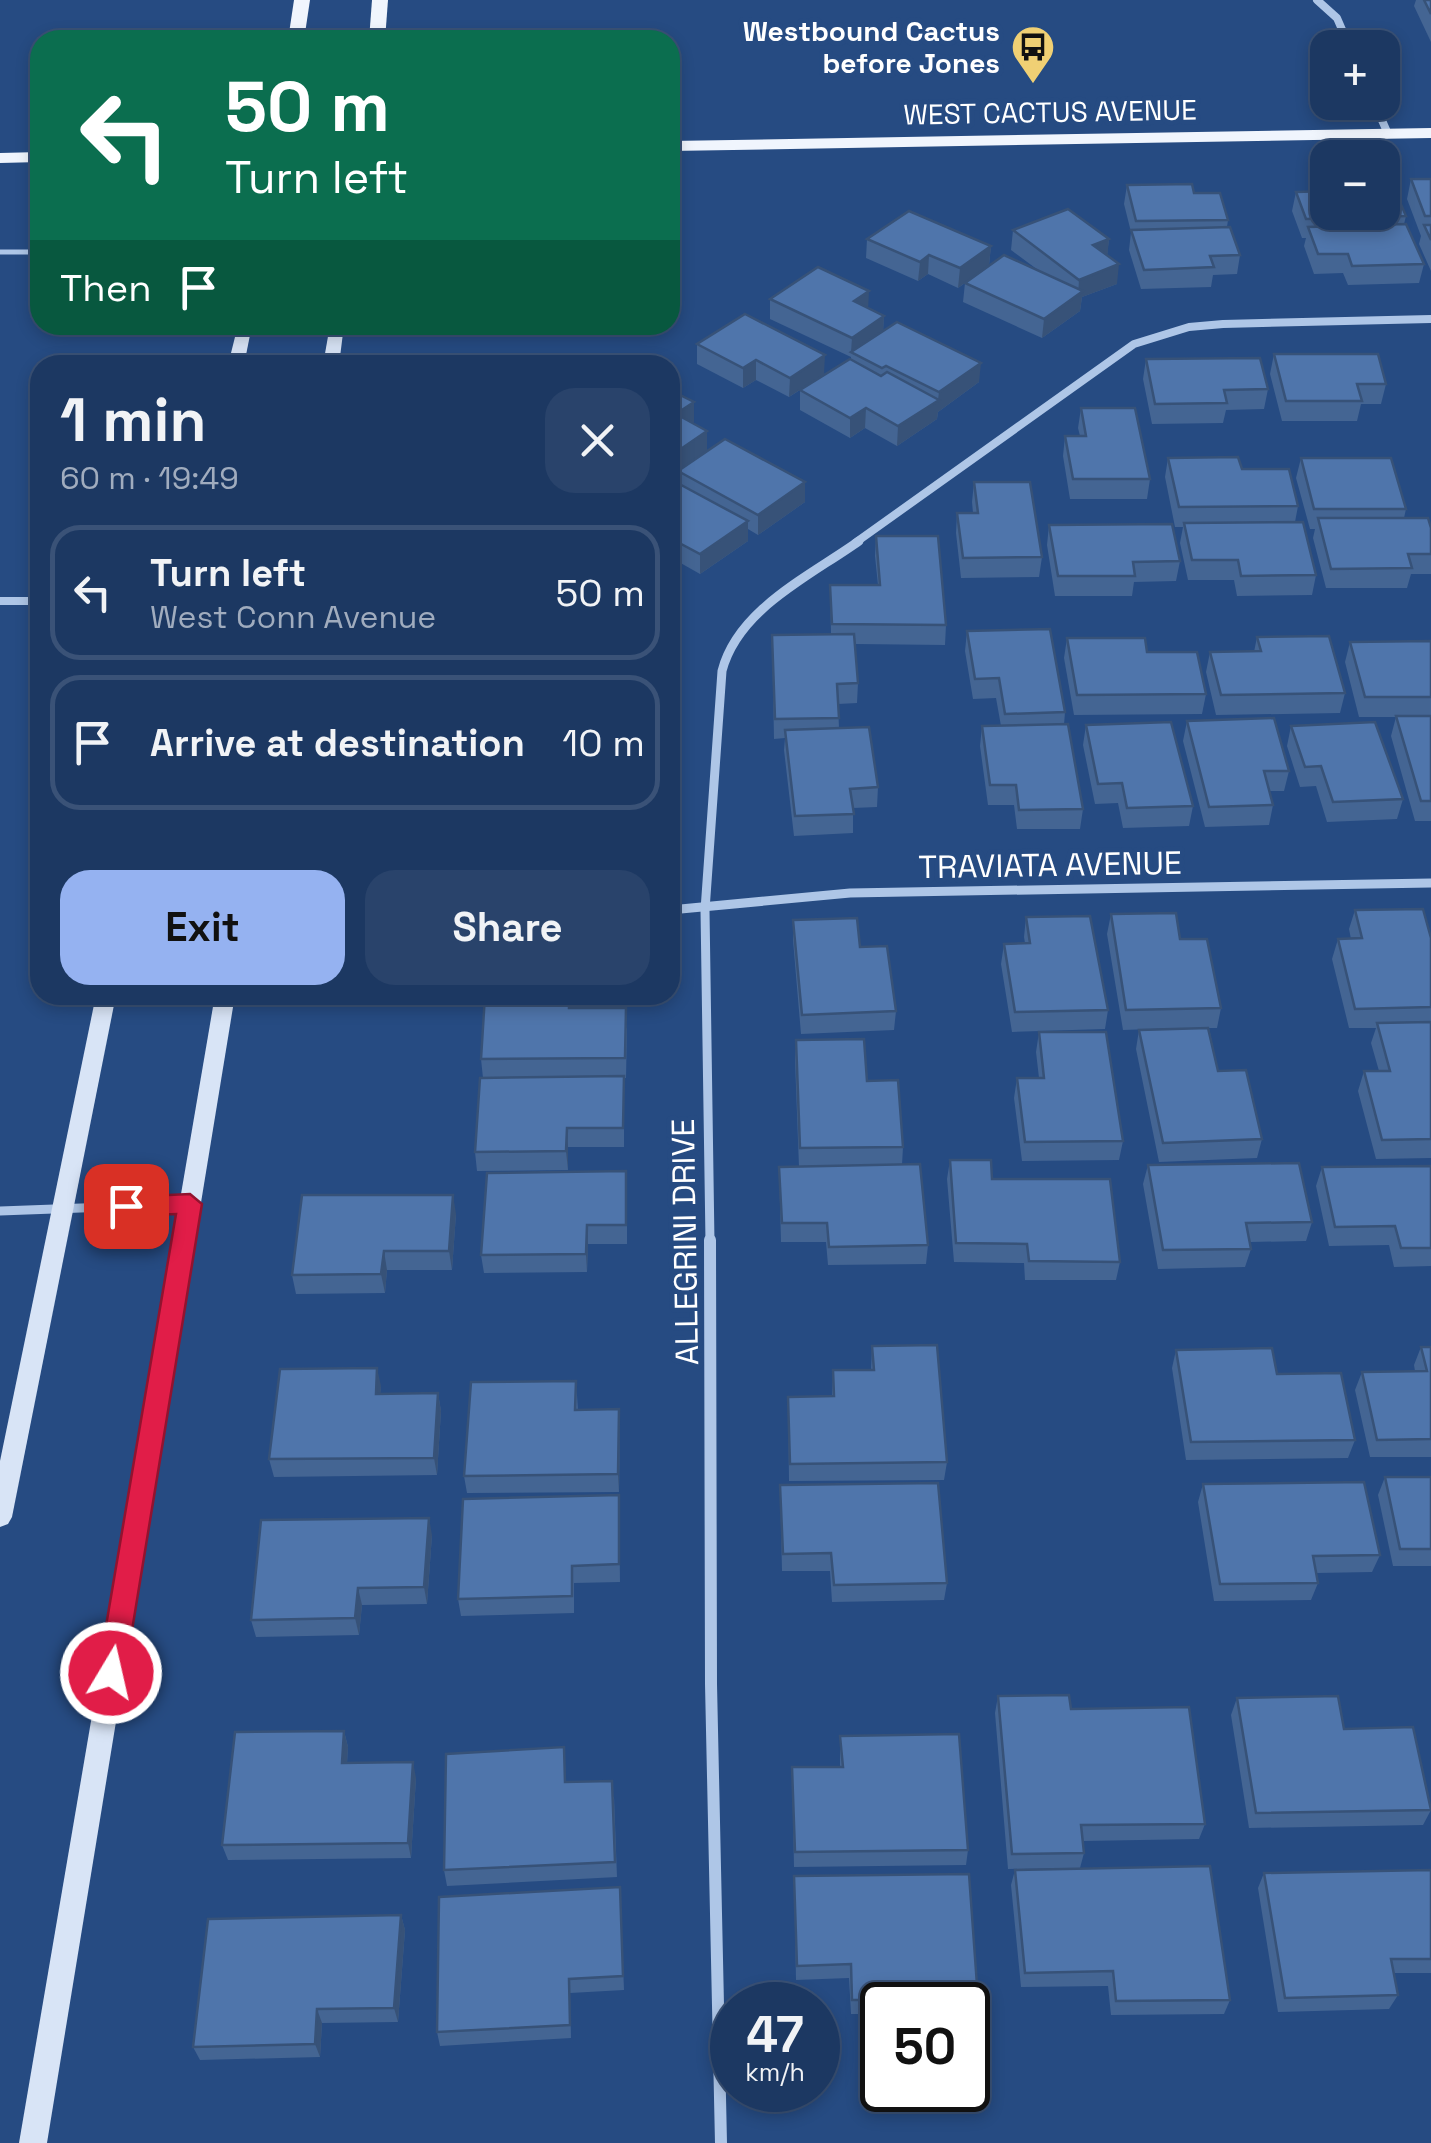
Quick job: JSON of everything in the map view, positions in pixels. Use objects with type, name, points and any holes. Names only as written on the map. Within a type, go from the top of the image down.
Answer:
[{"type":"main road","points":[[298,30],[302,0]]},
{"type":"main road","points":[[377,30],[380,0]]},
{"type":"main road","name":"WEST CACTUS AVENUE","points":[[680,146],[1431,133]]},
{"type":"main road","points":[[0,158],[30,158]]},
{"type":"main road","points":[[0,1517],[104,1005]]},
{"type":"main road","points":[[33,2143],[223,1005]]},
{"type":"street","points":[[1317,0],[1337,18],[1342,30]]},
{"type":"street","points":[[1382,120],[1388,134]]},
{"type":"street","points":[[1429,319],[1431,332]]},
{"type":"street","name":"ALLEGRINI DRIVE","points":[[721,2143],[711,1684],[712,1334],[706,910],[722,670],[728,648],[752,617],[1134,344],[1161,334],[1223,324],[1429,319]]},
{"type":"street","name":"TRAVIATA AVENUE","points":[[680,910],[850,894],[1431,883]]},
{"type":"street","points":[[0,1211],[190,1204]]},
{"type":"lane","points":[[0,252],[30,252]]},
{"type":"lane","points":[[0,601],[30,601]]},
{"type":"building","points":[[1411,179],[1431,179],[1431,216],[1425,216]]},
{"type":"building","points":[[1192,184],[1194,193],[1220,193],[1228,220],[1136,221],[1127,185]]},
{"type":"building","points":[[1296,192],[1310,192],[1310,219],[1306,219]]},
{"type":"building","points":[[1068,209],[1109,239],[1093,245],[1119,264],[1079,280],[1013,230]]},
{"type":"building","points":[[909,211],[991,246],[960,268],[929,255],[920,262],[867,239]]},
{"type":"building","points":[[1400,224],[1406,224],[1424,264],[1352,266],[1348,254],[1318,254],[1308,227],[1400,230]]},
{"type":"building","points":[[1230,227],[1240,255],[1210,256],[1214,267],[1144,270],[1131,230]]},
{"type":"building","points":[[1004,255],[1083,291],[1044,319],[965,283]]},
{"type":"building","points":[[818,267],[869,291],[854,301],[884,316],[852,338],[770,299]]},
{"type":"building","points":[[745,314],[825,355],[790,378],[756,360],[743,368],[697,344]]},
{"type":"building","points":[[897,322],[981,363],[939,392],[851,352]]},
{"type":"building","points":[[1274,354],[1378,354],[1386,384],[1357,384],[1362,401],[1286,401]]},
{"type":"building","points":[[1260,358],[1268,389],[1224,390],[1227,403],[1155,404],[1146,359]]},
{"type":"building","points":[[850,359],[881,376],[887,372],[939,400],[898,426],[866,408],[850,418],[800,390]]},
{"type":"building","points":[[680,395],[694,402],[680,411]]},
{"type":"building","points":[[1081,408],[1135,408],[1150,479],[1073,479],[1065,436],[1086,436]]},
{"type":"building","points":[[680,416],[707,431],[680,450]]},
{"type":"building","points":[[725,439],[805,482],[758,515],[680,470]]},
{"type":"building","points":[[1238,457],[1242,469],[1289,469],[1298,506],[1179,507],[1168,458]]},
{"type":"building","points":[[1301,458],[1391,458],[1406,509],[1314,509]]},
{"type":"building","points":[[974,482],[1030,482],[1042,557],[963,558],[957,513],[978,513]]},
{"type":"building","points":[[680,484],[748,521],[700,554],[680,543]]},
{"type":"building","points":[[1318,518],[1428,518],[1431,554],[1408,554],[1412,568],[1331,569]]},
{"type":"building","points":[[1303,522],[1316,575],[1241,576],[1238,560],[1192,560],[1184,523]]},
{"type":"building","points":[[1172,524],[1180,561],[1133,562],[1135,576],[1058,576],[1049,525]]},
{"type":"building","points":[[876,536],[938,536],[946,625],[832,624],[830,585],[880,585]]},
{"type":"building","points":[[1050,629],[1065,712],[1005,714],[999,678],[975,679],[967,631]]},
{"type":"building","points":[[854,634],[858,683],[837,684],[839,718],[775,719],[772,635]]},
{"type":"building","points":[[1329,636],[1345,693],[1221,695],[1210,652],[1261,651],[1257,637]]},
{"type":"building","points":[[1067,638],[1145,638],[1147,652],[1197,652],[1206,694],[1077,695]]},
{"type":"building","points":[[1431,641],[1431,697],[1365,697],[1350,642]]},
{"type":"building","points":[[1396,716],[1431,716],[1431,801],[1421,801]]},
{"type":"building","points":[[1274,718],[1289,771],[1264,771],[1273,805],[1209,807],[1187,721]]},
{"type":"building","points":[[1171,722],[1193,806],[1127,808],[1122,783],[1098,784],[1086,725]]},
{"type":"building","points":[[1375,722],[1403,799],[1333,802],[1321,766],[1305,767],[1291,726]]},
{"type":"building","points":[[1068,724],[1083,809],[1019,810],[1016,785],[990,785],[982,726]]},
{"type":"building","points":[[869,727],[878,787],[850,789],[854,814],[795,816],[785,730]]},
{"type":"building","points":[[1423,909],[1431,938],[1431,1007],[1355,1009],[1338,939],[1362,938],[1355,910]]},
{"type":"building","points":[[1176,913],[1180,939],[1207,939],[1221,1008],[1126,1010],[1111,914]]},
{"type":"building","points":[[1090,916],[1108,1010],[1015,1012],[1004,944],[1030,943],[1026,917]]},
{"type":"building","points":[[857,918],[860,947],[887,946],[896,1011],[802,1015],[793,920]]},
{"type":"building","points":[[484,1005],[626,1008],[625,1058],[481,1059]]},
{"type":"building","points":[[1431,1022],[1431,1139],[1382,1140],[1364,1071],[1390,1071],[1377,1023]]},
{"type":"building","points":[[1208,1028],[1218,1071],[1246,1070],[1262,1139],[1163,1143],[1139,1030]]},
{"type":"building","points":[[1039,1032],[1106,1032],[1123,1141],[1025,1142],[1017,1078],[1044,1078]]},
{"type":"building","points":[[864,1039],[867,1081],[898,1080],[903,1147],[800,1148],[796,1040]]},
{"type":"building","points":[[624,1076],[623,1128],[567,1128],[566,1151],[475,1152],[480,1078]]},
{"type":"building","points":[[950,1160],[991,1160],[992,1179],[1110,1179],[1120,1262],[1029,1261],[1027,1244],[956,1243]]},
{"type":"building","points":[[1299,1163],[1312,1222],[1246,1223],[1251,1249],[1163,1250],[1148,1165]]},
{"type":"building","points":[[920,1164],[928,1245],[829,1247],[827,1223],[782,1223],[779,1167]]},
{"type":"building","points":[[1431,1166],[1431,1248],[1401,1248],[1395,1226],[1335,1227],[1322,1167]]},
{"type":"building","points":[[626,1171],[626,1225],[587,1225],[586,1254],[481,1255],[487,1173]]},
{"type":"building","points":[[302,1195],[453,1195],[449,1251],[384,1251],[381,1274],[292,1275]]},
{"type":"building","points":[[937,1345],[947,1462],[790,1464],[788,1397],[834,1396],[833,1370],[874,1370],[872,1346]]},
{"type":"building","points":[[1421,1347],[1431,1347],[1431,1439],[1377,1440],[1362,1372],[1427,1371]]},
{"type":"building","points":[[1272,1348],[1277,1374],[1341,1373],[1355,1440],[1191,1442],[1176,1350]]},
{"type":"building","points":[[377,1368],[376,1394],[438,1393],[434,1458],[269,1459],[280,1369]]},
{"type":"building","points":[[576,1381],[575,1410],[619,1409],[618,1474],[464,1476],[471,1382]]},
{"type":"building","points":[[1385,1477],[1431,1477],[1431,1549],[1400,1549]]},
{"type":"building","points":[[1364,1482],[1380,1555],[1313,1556],[1318,1583],[1220,1584],[1203,1484]]},
{"type":"building","points":[[938,1483],[947,1583],[834,1585],[831,1553],[783,1554],[780,1485]]},
{"type":"building","points":[[619,1495],[619,1564],[572,1566],[572,1596],[458,1599],[463,1499]]},
{"type":"building","points":[[429,1518],[424,1587],[358,1588],[355,1618],[251,1620],[261,1520]]},
{"type":"building","points":[[1069,1695],[1071,1709],[1189,1707],[1205,1824],[1081,1825],[1084,1853],[1012,1854],[998,1696]]},
{"type":"building","points":[[1338,1696],[1344,1729],[1413,1727],[1431,1810],[1256,1813],[1237,1698]]},
{"type":"building","points":[[344,1731],[342,1763],[413,1762],[408,1843],[222,1845],[235,1732]]},
{"type":"building","points":[[959,1734],[968,1850],[795,1852],[792,1767],[843,1767],[840,1736]]},
{"type":"building","points":[[564,1747],[565,1782],[612,1781],[615,1862],[444,1870],[446,1754]]},
{"type":"building","points":[[1210,1866],[1230,2000],[1116,2001],[1113,1971],[1025,1973],[1015,1870]]},
{"type":"building","points":[[1431,1870],[1431,1959],[1391,1959],[1398,1995],[1285,1998],[1264,1873]]},
{"type":"building","points":[[969,1874],[977,1982],[860,1982],[860,2000],[852,2000],[851,1964],[797,1966],[794,1876]]},
{"type":"building","points":[[620,1887],[623,1976],[569,1979],[570,2025],[437,2032],[439,1897]]},
{"type":"building","points":[[401,1915],[394,2008],[317,2009],[315,2044],[193,2047],[208,1919]]},
{"type":"place","name":"Westbound Cactus before Jones","points":[[1033,85]]},
{"type":"route","points":[[111,1673],[190,1204],[126,1206]]}]
